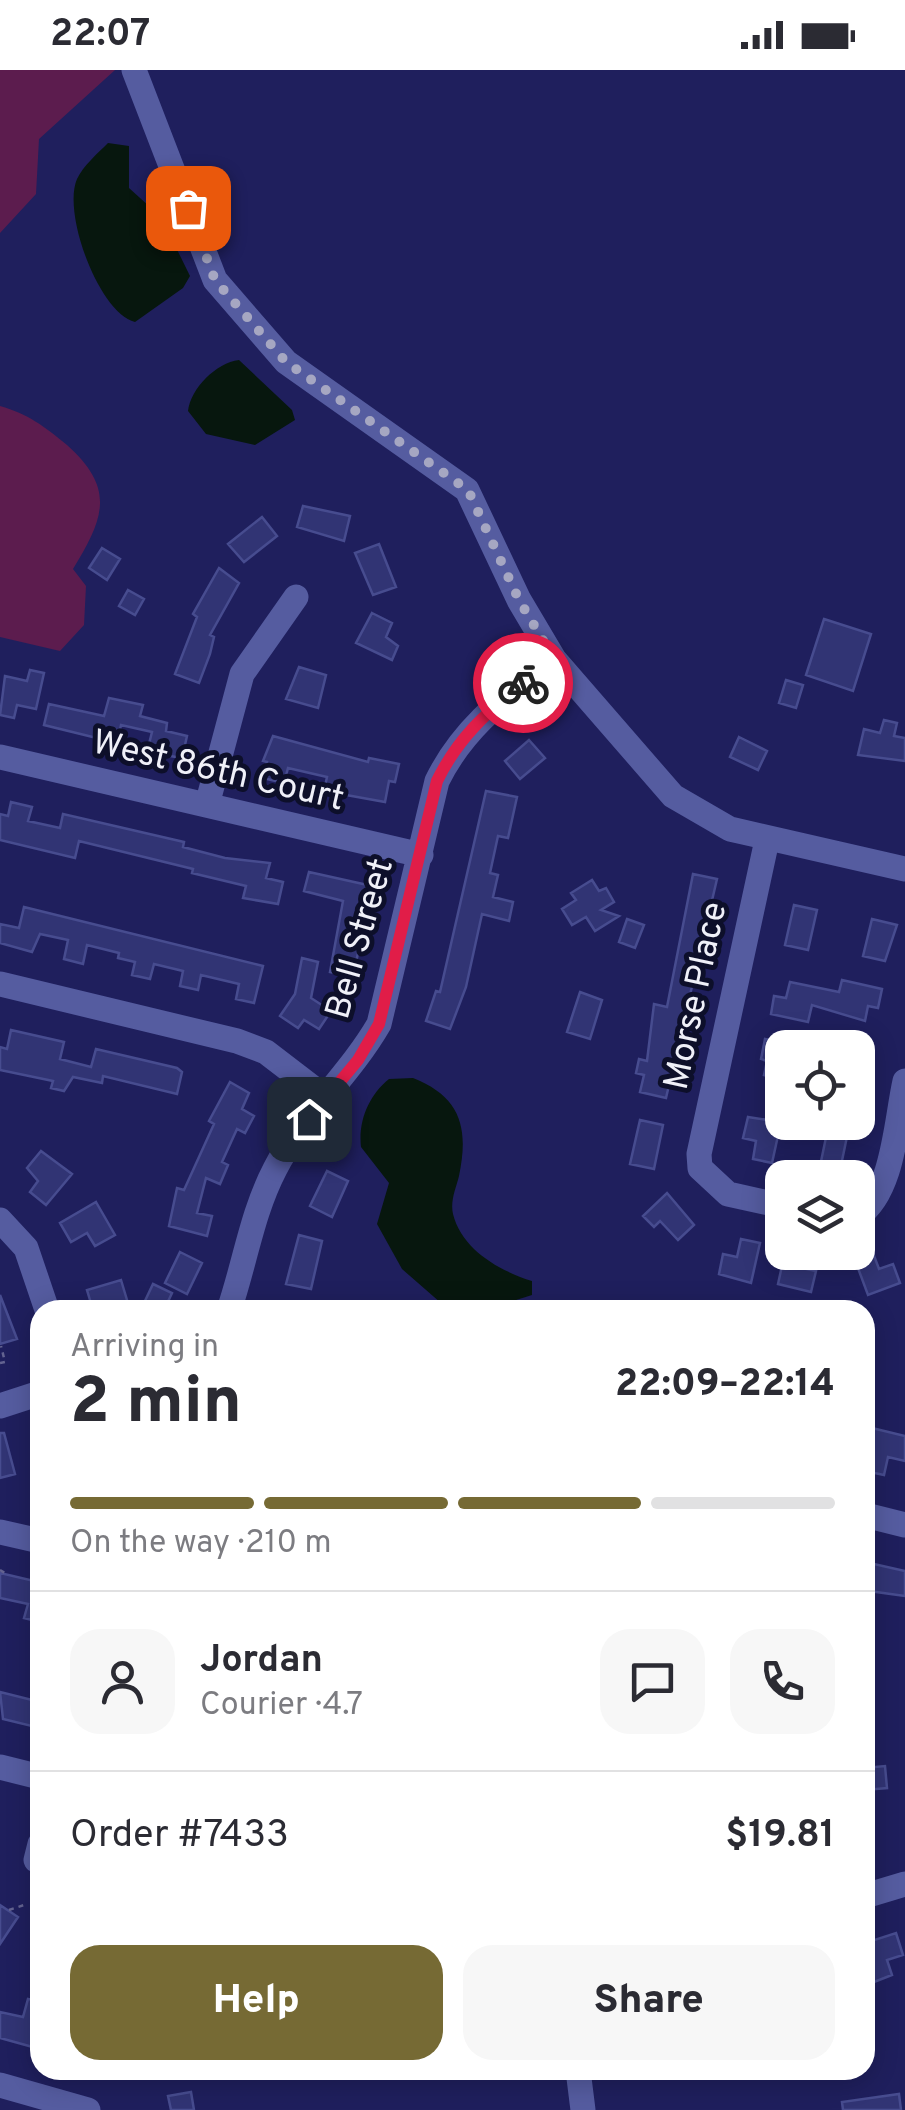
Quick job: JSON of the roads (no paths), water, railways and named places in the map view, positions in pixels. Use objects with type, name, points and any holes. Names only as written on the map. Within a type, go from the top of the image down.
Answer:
[{"type":"street","points":[[134,70],[215,280],[286,362],[468,490],[519,600],[554,659],[673,796],[730,829],[905,869]]},
{"type":"street","points":[[207,805],[242,674],[296,597]]},
{"type":"street","name":"Bell Street","points":[[232,1300],[263,1194],[292,1140],[358,1060],[379,1024],[437,781],[476,720],[554,659]]},
{"type":"street","name":"West 86th Court","points":[[0,757],[421,855]]},
{"type":"street","name":"Morse Place","points":[[765,1202],[728,1194],[712,1184],[700,1168],[701,1140],[767,840]]},
{"type":"street","points":[[0,984],[237,1041],[266,1052],[326,1098]]},
{"type":"street","points":[[875,1194],[883,1181],[905,1080]]},
{"type":"street","points":[[0,1220],[26,1248],[44,1300]]},
{"type":"street","points":[[0,1406],[30,1396]]},
{"type":"street","points":[[875,1518],[905,1525]]},
{"type":"street","points":[[0,1532],[30,1540]]},
{"type":"street","points":[[0,1767],[30,1774]]},
{"type":"street","points":[[875,1893],[905,1884]]},
{"type":"street","points":[[579,2080],[583,2110]]},
{"type":"street","points":[[0,2085],[88,2110]]}]
